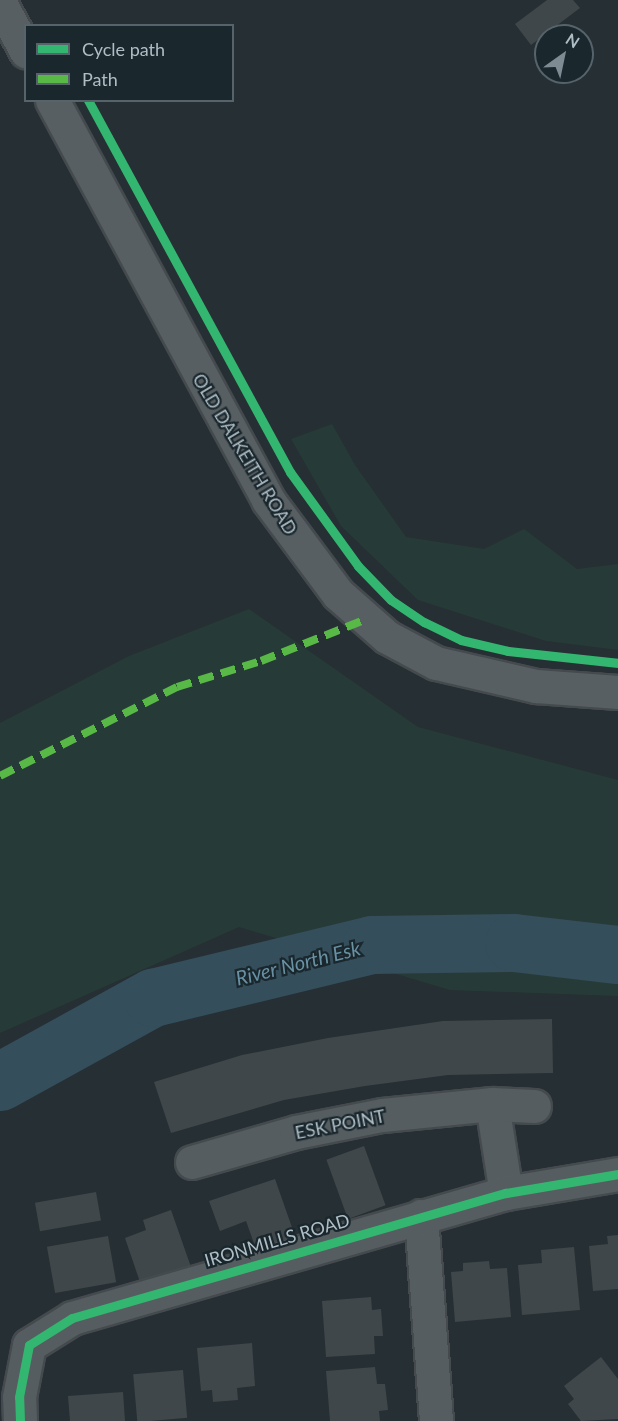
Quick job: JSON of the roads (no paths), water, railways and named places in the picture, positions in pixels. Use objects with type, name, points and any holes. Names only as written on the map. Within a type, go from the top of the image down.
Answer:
[{"type":"main road","points":[[0,3],[24,47]]},
{"type":"main road","name":"OLD DALKEITH ROAD","points":[[53,102],[268,500],[338,594],[387,637],[436,663],[536,686],[618,692]]},
{"type":"street","name":"ESK POINT","points":[[192,1162],[296,1132],[361,1119],[492,1104],[534,1106]]},
{"type":"street","points":[[492,1104],[506,1193]]},
{"type":"street","name":"IRONMILLS ROAD","points":[[20,1421],[19,1397],[29,1345],[72,1318],[506,1193],[618,1174]]},
{"type":"street","points":[[421,1216],[436,1421]]},
{"type":"waterway","name":"River North Esk","points":[[0,1082],[153,998],[372,945],[514,943],[618,955]]}]
